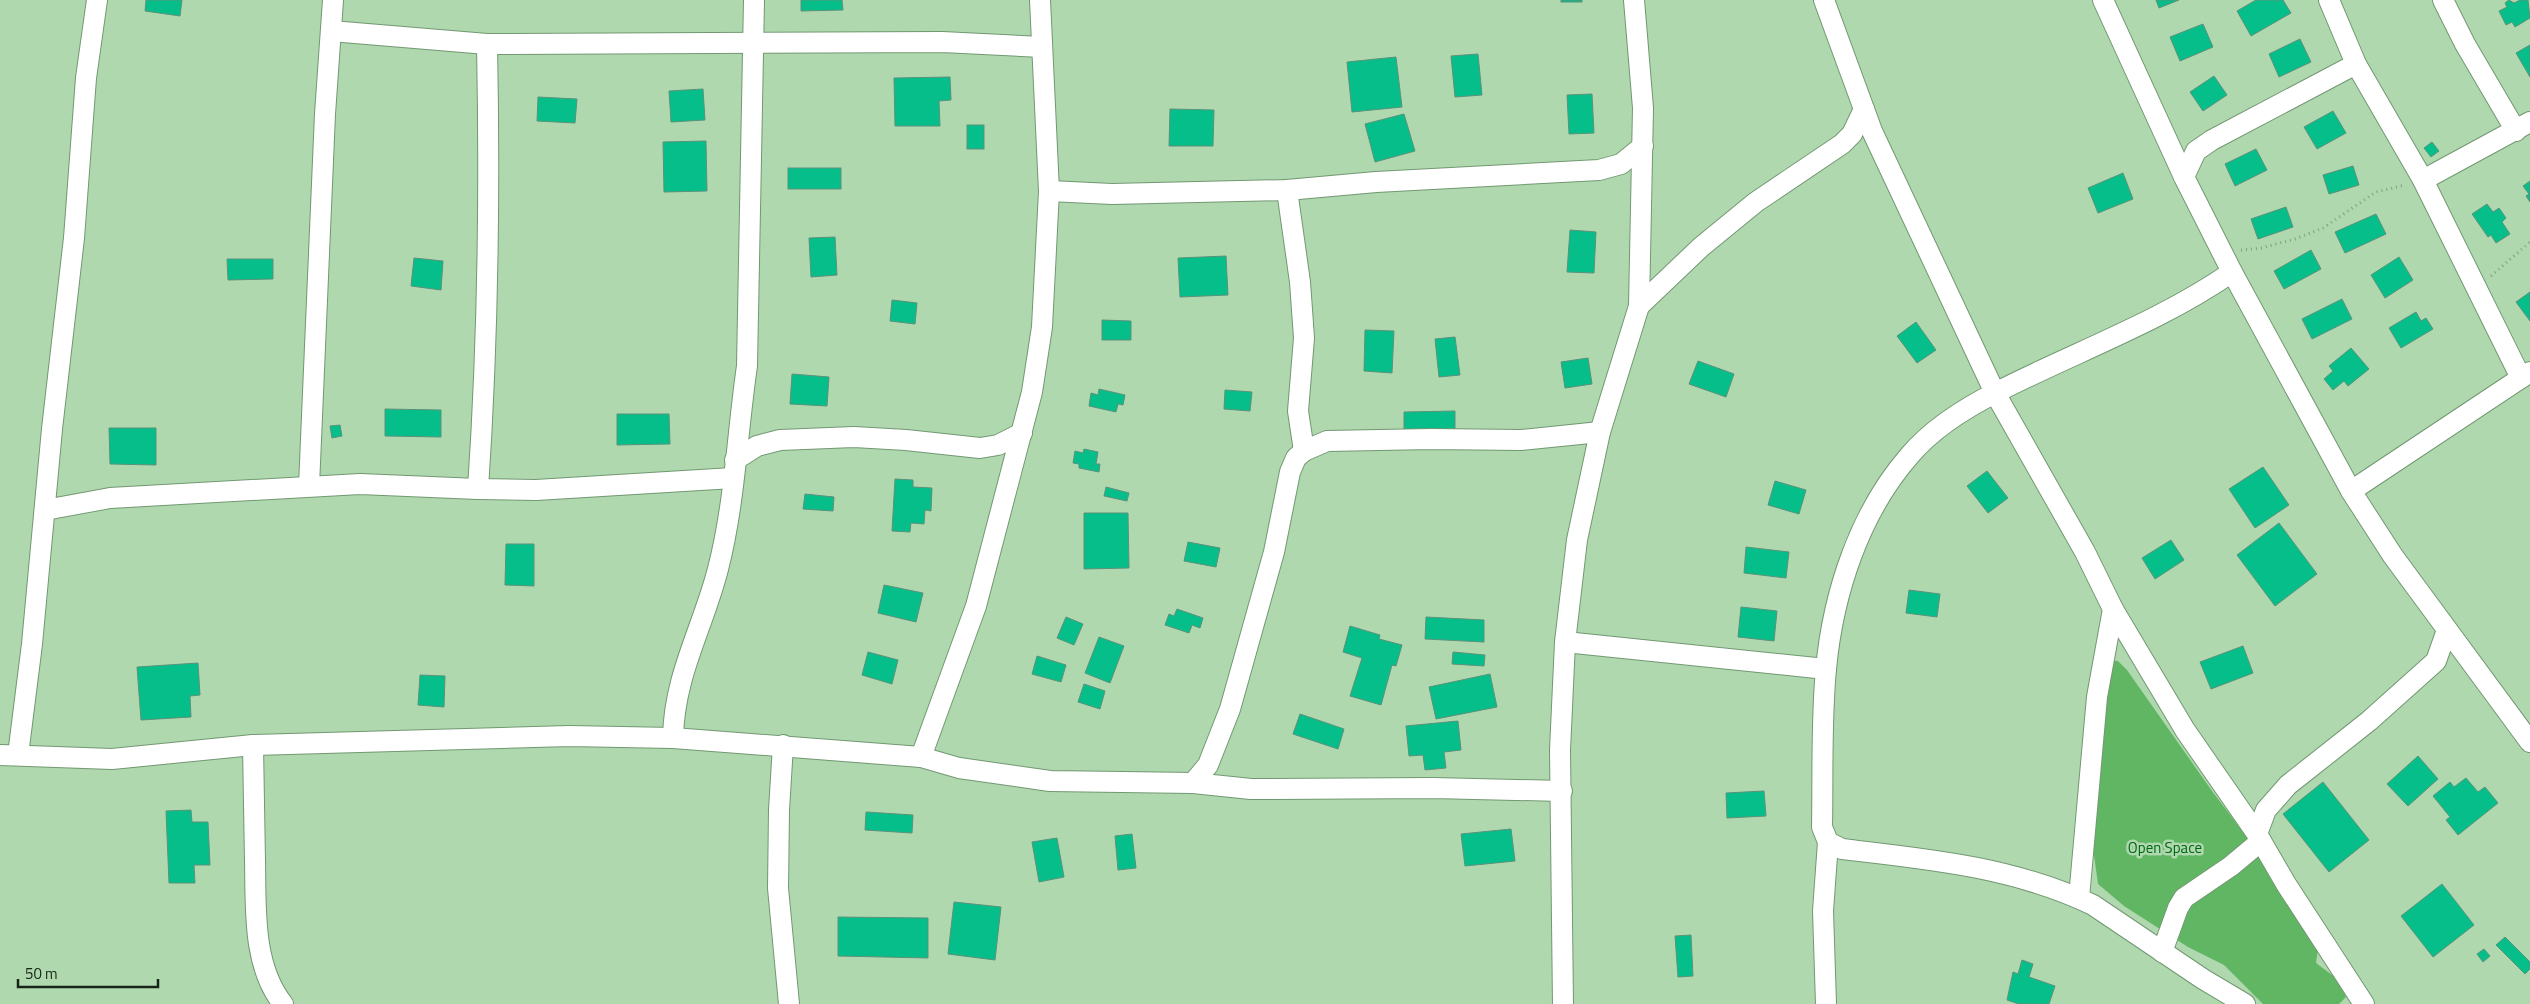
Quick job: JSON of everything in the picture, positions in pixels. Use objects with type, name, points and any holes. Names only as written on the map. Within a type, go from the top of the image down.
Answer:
[{"type":"street","points":[[97,0],[86,78],[74,238],[32,644],[9,755],[112,759],[253,745],[404,742],[470,737],[673,738],[783,745],[921,758],[959,768],[1050,781],[1192,784],[1252,789],[1433,788],[1562,791]]},
{"type":"street","points":[[309,486],[325,114],[333,0]]},
{"type":"street","points":[[673,738],[677,694],[690,650],[718,572],[729,522],[747,366],[754,0]]},
{"type":"street","points":[[921,758],[976,606],[1032,392],[1042,327],[1049,191],[1040,0]]},
{"type":"street","points":[[1563,1004],[1560,906],[1562,791],[1560,750],[1565,642],[1577,540],[1600,432],[1639,306],[1643,146],[1642,92],[1634,0]]},
{"type":"street","points":[[1824,0],[1872,131],[1995,393],[2085,552],[2113,610],[2185,730],[2259,838],[2358,1001]]},
{"type":"street","points":[[2103,0],[2184,177],[2229,266],[2351,491],[2393,556],[2530,742]]},
{"type":"street","points":[[2329,0],[2356,64],[2423,180],[2476,290],[2525,375],[2351,491]]},
{"type":"street","points":[[2423,180],[2523,127],[2465,44],[2442,0]]},
{"type":"street","points":[[331,31],[487,44],[942,42],[1042,47]]},
{"type":"street","points":[[478,489],[486,365],[489,168],[487,44]]},
{"type":"street","points":[[2184,177],[2196,151],[2212,140],[2356,64]]},
{"type":"street","points":[[1639,306],[1701,247],[1756,202],[1842,144],[1852,134],[1864,109]]},
{"type":"street","points":[[1049,191],[1112,194],[1287,190],[1376,182],[1599,170],[1621,164],[1643,146]]},
{"type":"street","points":[[1287,190],[1304,338],[1298,411],[1304,451]]},
{"type":"street","points":[[1826,1004],[1823,912],[1828,842],[1822,827],[1826,669],[1833,621],[1846,569],[1865,526],[1891,478],[1911,453],[1945,423],[1995,393],[2200,294],[2229,266]]},
{"type":"street","points":[[1192,784],[1208,765],[1230,709],[1274,552],[1290,472],[1296,458],[1304,451],[1327,441],[1521,440],[1600,432]]},
{"type":"street","points":[[45,510],[110,498],[309,486],[360,484],[478,489],[630,486],[734,469],[757,446],[780,440],[854,436],[980,448],[998,445],[1022,433]]},
{"type":"street","points":[[2079,898],[2097,696],[2113,610]]},
{"type":"street","points":[[2162,952],[2178,908],[2184,898],[2231,866],[2259,838],[2266,810],[2288,785],[2369,721],[2436,661],[2447,630]]},
{"type":"street","points":[[1565,642],[1826,669]]},
{"type":"street","points":[[253,745],[256,929],[266,971],[277,996],[283,1004]]},
{"type":"street","points":[[783,745],[779,810],[778,888],[789,1004]]},
{"type":"street","points":[[1828,842],[1842,849],[1979,867],[2038,883],[2079,898],[2093,905],[2162,952],[2245,1004]]},
{"type":"path","points":[[2229,266],[2242,249],[2261,248],[2323,228],[2376,192],[2423,180]]},
{"type":"path","points":[[2476,290],[2530,242]]},
{"type":"green space","name":"Open Space","points":[[2106,659],[2118,661],[2127,670],[2212,791],[2320,934],[2316,963],[2336,978],[2346,997],[2339,1004],[2263,1004],[2224,965],[2188,947],[2124,906],[2098,884],[2088,812]]},
{"type":"building","points":[[146,0],[182,0],[180,16],[145,11]]},
{"type":"building","points":[[801,0],[842,0],[843,10],[801,11]]},
{"type":"building","points":[[1561,0],[1582,0],[1582,2],[1561,2]]},
{"type":"building","points":[[2156,0],[2179,0],[2159,8]]},
{"type":"building","points":[[2256,0],[2283,0],[2291,13],[2251,36],[2237,11]]},
{"type":"building","points":[[2509,0],[2514,3],[2520,0],[2528,0],[2530,18],[2515,27],[2512,22],[2506,25],[2499,11],[2507,7],[2505,3]]},
{"type":"building","points":[[2203,24],[2213,47],[2180,61],[2170,37]]},
{"type":"building","points":[[2300,39],[2311,62],[2279,77],[2269,54]]},
{"type":"building","points":[[2530,45],[2530,77],[2516,53]]},
{"type":"building","points":[[1478,54],[1482,95],[1455,97],[1451,56]]},
{"type":"building","points":[[1396,57],[1402,107],[1352,112],[1347,62]]},
{"type":"building","points":[[2214,76],[2227,95],[2203,111],[2190,92]]},
{"type":"building","points":[[950,77],[951,100],[939,101],[940,126],[895,126],[894,78]]},
{"type":"building","points":[[703,89],[705,120],[671,122],[669,91]]},
{"type":"building","points":[[1592,94],[1594,133],[1569,134],[1567,95]]},
{"type":"building","points":[[538,97],[577,99],[575,123],[537,121]]},
{"type":"building","points":[[1170,109],[1214,110],[1213,146],[1169,146]]},
{"type":"building","points":[[2333,111],[2346,133],[2317,149],[2304,127]]},
{"type":"building","points":[[1404,114],[1415,151],[1375,162],[1365,124]]},
{"type":"building","points":[[967,125],[984,125],[984,149],[967,149]]},
{"type":"building","points":[[706,141],[707,191],[664,192],[663,142]]},
{"type":"building","points":[[2432,142],[2439,151],[2431,157],[2424,148]]},
{"type":"building","points":[[2256,149],[2267,170],[2235,186],[2225,164]]},
{"type":"building","points":[[2353,166],[2359,185],[2329,194],[2323,175]]},
{"type":"building","points":[[788,168],[841,168],[841,189],[788,189]]},
{"type":"building","points":[[2123,173],[2133,199],[2098,213],[2088,188]]},
{"type":"building","points":[[2530,181],[2530,202],[2526,196],[2529,194],[2523,186]]},
{"type":"building","points":[[2487,204],[2493,212],[2499,208],[2506,218],[2502,222],[2510,234],[2496,243],[2491,235],[2488,237],[2472,214]]},
{"type":"building","points":[[2286,207],[2293,227],[2258,239],[2251,219]]},
{"type":"building","points":[[2376,214],[2386,234],[2345,253],[2335,232]]},
{"type":"building","points":[[1570,230],[1596,232],[1594,273],[1567,272]]},
{"type":"building","points":[[835,237],[837,275],[811,277],[809,238]]},
{"type":"building","points":[[2311,250],[2321,269],[2284,289],[2274,271]]},
{"type":"building","points":[[1226,256],[1228,295],[1180,297],[1178,258]]},
{"type":"building","points":[[2399,257],[2413,280],[2385,298],[2371,275]]},
{"type":"building","points":[[414,258],[443,261],[441,290],[411,286]]},
{"type":"building","points":[[227,259],[273,259],[273,279],[228,280]]},
{"type":"building","points":[[2530,292],[2530,321],[2516,302]]},
{"type":"building","points":[[2342,299],[2352,319],[2312,339],[2302,319]]},
{"type":"building","points":[[892,300],[917,303],[915,324],[890,321]]},
{"type":"building","points":[[2416,312],[2421,321],[2426,318],[2433,329],[2401,348],[2389,328]]},
{"type":"building","points":[[1102,320],[1131,321],[1131,340],[1102,340]]},
{"type":"building","points":[[1916,322],[1936,350],[1917,363],[1897,336]]},
{"type":"building","points":[[1365,330],[1394,331],[1392,373],[1364,371]]},
{"type":"building","points":[[1455,337],[1460,375],[1439,377],[1435,339]]},
{"type":"building","points":[[2351,348],[2369,369],[2348,386],[2344,381],[2333,390],[2324,379],[2333,371],[2329,366]]},
{"type":"building","points":[[1588,358],[1592,384],[1565,388],[1561,362]]},
{"type":"building","points":[[1698,361],[1734,374],[1726,397],[1689,384]]},
{"type":"building","points":[[792,374],[829,377],[827,406],[790,404]]},
{"type":"building","points":[[1099,389],[1125,395],[1123,405],[1118,404],[1116,412],[1089,406],[1091,393],[1098,395]]},
{"type":"building","points":[[1225,390],[1252,392],[1250,411],[1224,409]]},
{"type":"building","points":[[385,409],[441,410],[441,437],[385,436]]},
{"type":"building","points":[[1455,411],[1455,433],[1404,434],[1404,412]]},
{"type":"building","points":[[617,414],[669,414],[670,444],[617,445]]},
{"type":"building","points":[[340,425],[342,436],[332,438],[330,426]]},
{"type":"building","points":[[109,428],[156,428],[156,465],[110,464]]},
{"type":"building","points":[[1084,449],[1098,452],[1096,464],[1100,464],[1099,472],[1079,468],[1079,464],[1073,463],[1075,451],[1083,453]]},
{"type":"building","points":[[2263,467],[2289,505],[2255,528],[2229,489]]},
{"type":"building","points":[[1987,471],[2008,498],[1988,513],[1967,486]]},
{"type":"building","points":[[895,479],[913,480],[913,487],[932,488],[931,511],[925,510],[924,524],[911,523],[910,532],[892,531]]},
{"type":"building","points":[[1775,481],[1806,490],[1799,514],[1768,505]]},
{"type":"building","points":[[1106,487],[1129,493],[1127,501],[1104,496]]},
{"type":"building","points":[[805,494],[834,497],[833,511],[803,509]]},
{"type":"building","points":[[1084,513],[1128,513],[1129,568],[1084,569]]},
{"type":"building","points":[[2279,523],[2317,574],[2275,606],[2237,555]]},
{"type":"building","points":[[2171,540],[2184,560],[2155,579],[2142,558]]},
{"type":"building","points":[[1188,542],[1220,548],[1216,567],[1184,561]]},
{"type":"building","points":[[506,544],[534,544],[534,586],[505,585]]},
{"type":"building","points":[[1746,547],[1789,552],[1786,578],[1744,573]]},
{"type":"building","points":[[884,585],[923,593],[916,622],[878,613]]},
{"type":"building","points":[[1909,590],[1940,594],[1937,617],[1906,613]]},
{"type":"building","points":[[1741,607],[1777,611],[1774,641],[1738,637]]},
{"type":"building","points":[[1177,609],[1203,618],[1200,628],[1192,625],[1189,633],[1165,625],[1169,614],[1174,616]]},
{"type":"building","points":[[1066,617],[1083,624],[1074,645],[1057,638]]},
{"type":"building","points":[[1426,617],[1484,620],[1484,642],[1425,639]]},
{"type":"building","points":[[1350,626],[1380,635],[1379,639],[1402,645],[1396,666],[1392,665],[1381,705],[1350,696],[1362,658],[1343,652]]},
{"type":"building","points":[[1099,637],[1124,646],[1110,683],[1085,673]]},
{"type":"building","points":[[2243,646],[2253,673],[2211,689],[2200,662]]},
{"type":"building","points":[[868,652],[898,660],[892,684],[862,675]]},
{"type":"building","points":[[1453,652],[1485,655],[1484,666],[1452,664]]},
{"type":"building","points":[[1037,656],[1066,665],[1061,682],[1032,674]]},
{"type":"building","points":[[198,663],[200,695],[190,696],[191,717],[141,720],[137,667]]},
{"type":"building","points":[[1490,674],[1497,707],[1436,719],[1429,687]]},
{"type":"building","points":[[420,675],[445,676],[444,707],[418,705]]},
{"type":"building","points":[[1084,684],[1105,691],[1100,709],[1078,702]]},
{"type":"building","points":[[1300,714],[1344,729],[1338,749],[1293,734]]},
{"type":"building","points":[[1458,721],[1461,750],[1444,752],[1446,768],[1425,770],[1423,755],[1409,756],[1406,726]]},
{"type":"building","points":[[2418,756],[2438,779],[2408,806],[2387,784]]},
{"type":"building","points":[[2466,778],[2478,792],[2485,787],[2498,803],[2458,835],[2446,820],[2450,817],[2433,796],[2450,782],[2454,787]]},
{"type":"building","points":[[2323,782],[2369,840],[2329,872],[2283,814]]},
{"type":"building","points":[[1764,791],[1766,816],[1727,818],[1726,793]]},
{"type":"building","points":[[191,810],[192,822],[208,822],[210,865],[194,865],[195,883],[169,883],[166,811]]},
{"type":"building","points":[[866,812],[913,815],[912,833],[865,830]]},
{"type":"building","points":[[1511,829],[1515,861],[1465,866],[1461,834]]},
{"type":"building","points":[[1132,834],[1136,868],[1118,870],[1115,836]]},
{"type":"building","points":[[1057,838],[1064,877],[1039,882],[1032,842]]},
{"type":"building","points":[[2442,884],[2474,925],[2433,957],[2401,916]]},
{"type":"building","points":[[954,902],[1001,907],[995,960],[948,954]]},
{"type":"building","points":[[838,917],[928,918],[928,958],[838,956]]},
{"type":"building","points":[[1691,935],[1693,976],[1678,977],[1675,936]]},
{"type":"building","points":[[2505,937],[2530,962],[2530,969],[2525,974],[2496,945]]},
{"type":"building","points":[[2484,949],[2490,956],[2483,962],[2477,954]]},
{"type":"building","points":[[2022,960],[2033,964],[2029,977],[2055,986],[2049,1004],[2019,1004],[2007,1000],[2013,972],[2018,974]]}]
